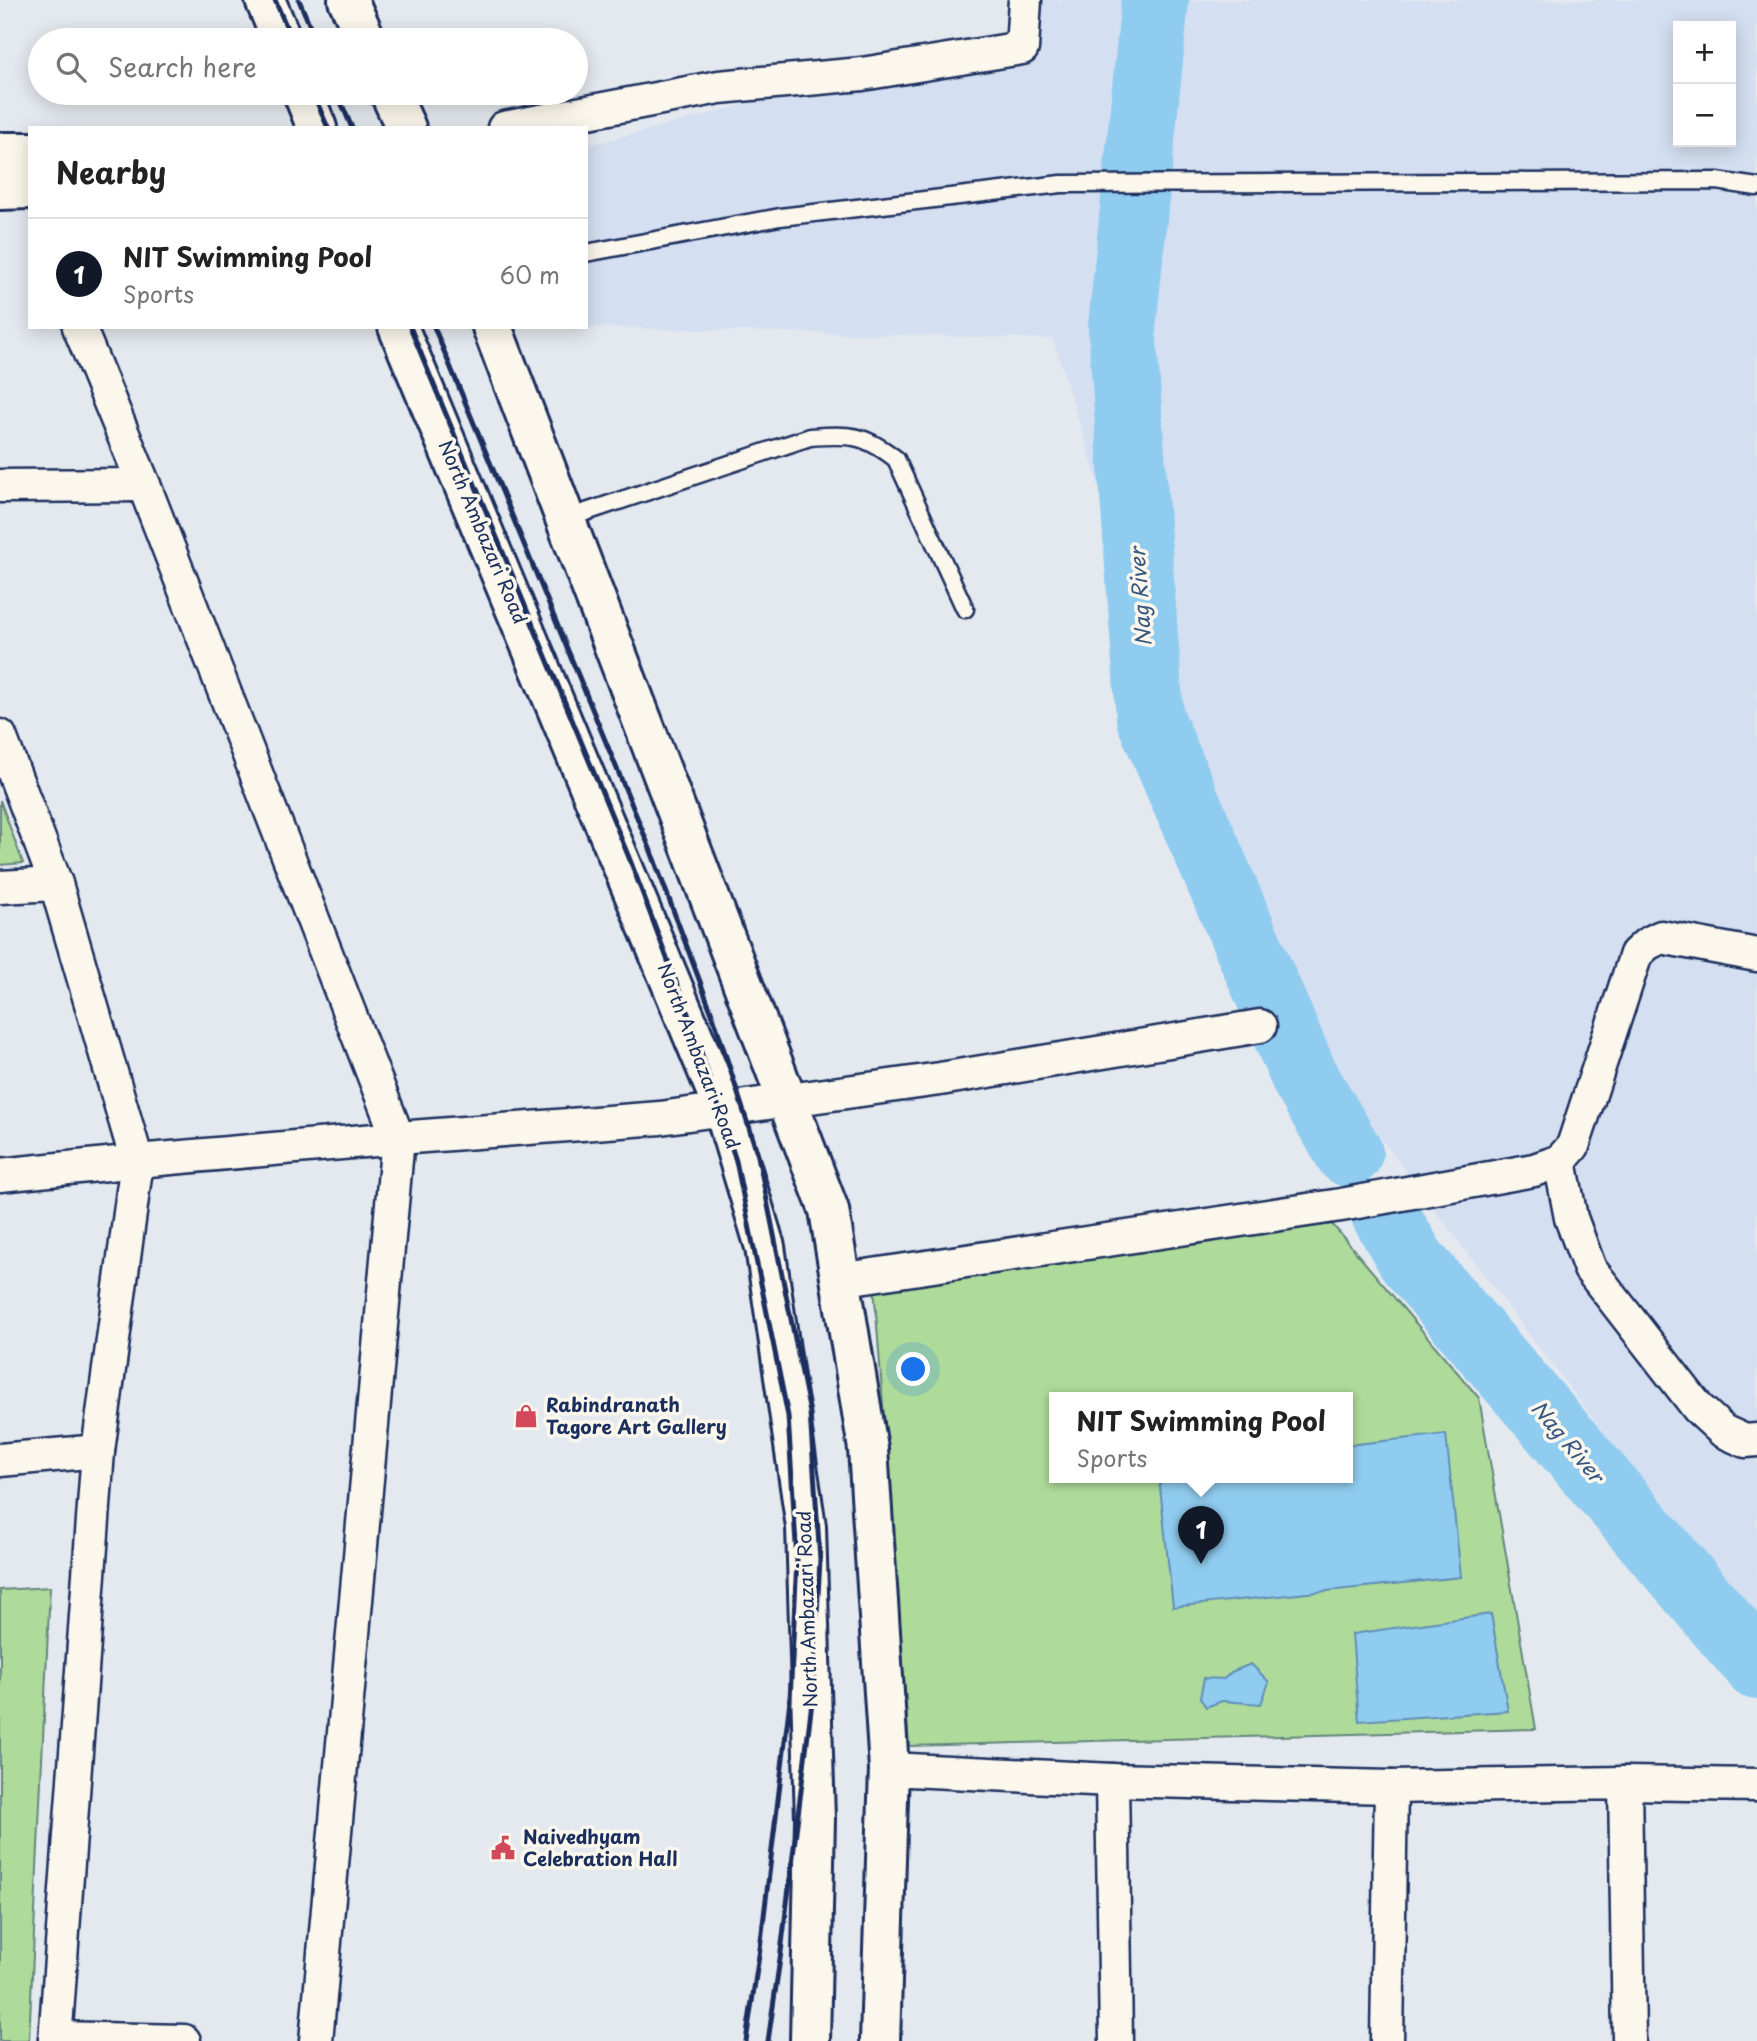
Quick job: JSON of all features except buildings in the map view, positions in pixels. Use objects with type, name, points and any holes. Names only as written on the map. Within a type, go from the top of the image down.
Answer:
[{"type":"main road","points":[[265,0],[277,28]]},
{"type":"main road","points":[[348,0],[361,28]]},
{"type":"main road","points":[[308,105],[316,126]]},
{"type":"main road","points":[[395,105],[405,126]]},
{"type":"main road","points":[[0,152],[28,152]]},
{"type":"main road","name":"North Ambazari Road","points":[[399,329],[724,1110],[765,1247],[806,1527],[814,1819],[810,2041]]},
{"type":"main road","points":[[493,329],[829,1210],[868,1448],[889,1769],[880,2041]]},
{"type":"street","points":[[514,126],[719,87],[862,74],[1022,48],[1025,0]]},
{"type":"street","points":[[80,329],[144,485],[398,1138],[317,2041]]},
{"type":"street","points":[[0,486],[144,485]]},
{"type":"street","points":[[0,736],[56,884],[137,1161],[98,1451],[55,2040],[184,2041]]},
{"type":"street","points":[[0,887],[56,884]]},
{"type":"street","points":[[839,1280],[1341,1205],[1534,1170],[1560,1161],[1573,1146],[1636,954],[1661,937],[1757,955]]},
{"type":"street","points":[[0,1175],[398,1138],[660,1118],[940,1079],[1260,1026]]},
{"type":"street","points":[[1560,1161],[1571,1218],[1590,1269],[1698,1408],[1723,1431],[1745,1441],[1757,1440]]},
{"type":"street","points":[[0,1460],[98,1451]]},
{"type":"street","points":[[889,1769],[1112,1780],[1391,1787],[1625,1783],[1757,1785]]},
{"type":"street","points":[[1112,1780],[1116,2041]]},
{"type":"street","points":[[1625,1783],[1629,2041]]},
{"type":"street","points":[[1387,2041],[1391,1787]]},
{"type":"lane","points":[[588,253],[780,217],[1061,184],[1717,181],[1757,187]]},
{"type":"lane","points":[[565,519],[810,437],[843,434],[876,443],[896,460],[965,609]]},
{"type":"shaded area","points":[[1011,0],[1757,0],[1757,1636],[1376,1132],[1217,864],[1053,339],[588,327],[588,145],[1005,37]]},
{"type":"green space","points":[[0,800],[23,863],[0,865]]},
{"type":"green space","points":[[1332,1224],[1479,1398],[1536,1729],[909,1746],[874,1286]]},
{"type":"green space","points":[[50,1587],[29,2041],[0,2041],[0,1590]]},
{"type":"water","points":[[1446,1434],[1461,1577],[1173,1607],[1160,1483],[1353,1483],[1353,1444]]},
{"type":"water","points":[[1491,1614],[1508,1711],[1359,1721],[1352,1634]]},
{"type":"water","points":[[1251,1664],[1269,1682],[1261,1704],[1222,1701],[1206,1707],[1200,1698],[1204,1678],[1224,1679],[1231,1672]]},
{"type":"waterway","name":"Nag River","points":[[1155,0],[1122,328],[1150,718],[1305,1078],[1349,1153]]},
{"type":"waterway","name":"Nag River","points":[[1385,1214],[1412,1261],[1757,1665]]},
{"type":"railway","points":[[275,0],[287,28]]},
{"type":"railway","points":[[299,0],[311,28]]},
{"type":"railway","points":[[318,105],[327,126]]},
{"type":"railway","points":[[342,105],[351,126]]},
{"type":"railway","points":[[411,329],[630,860],[693,1027],[736,1161],[788,1416],[797,1560],[790,1700],[760,1949],[746,2041]]},
{"type":"railway","points":[[435,329],[651,851],[714,1019],[758,1156],[810,1413],[820,1560],[812,1702],[768,2041]]},
{"type":"place","name":"Rabindranath Tagore Art Gallery","points":[[526,1416]]},
{"type":"place","name":"NIT Swimming Pool","points":[[1201,1564]]},
{"type":"place","name":"Naivedhyam Celebration Hall","points":[[503,1848]]}]
